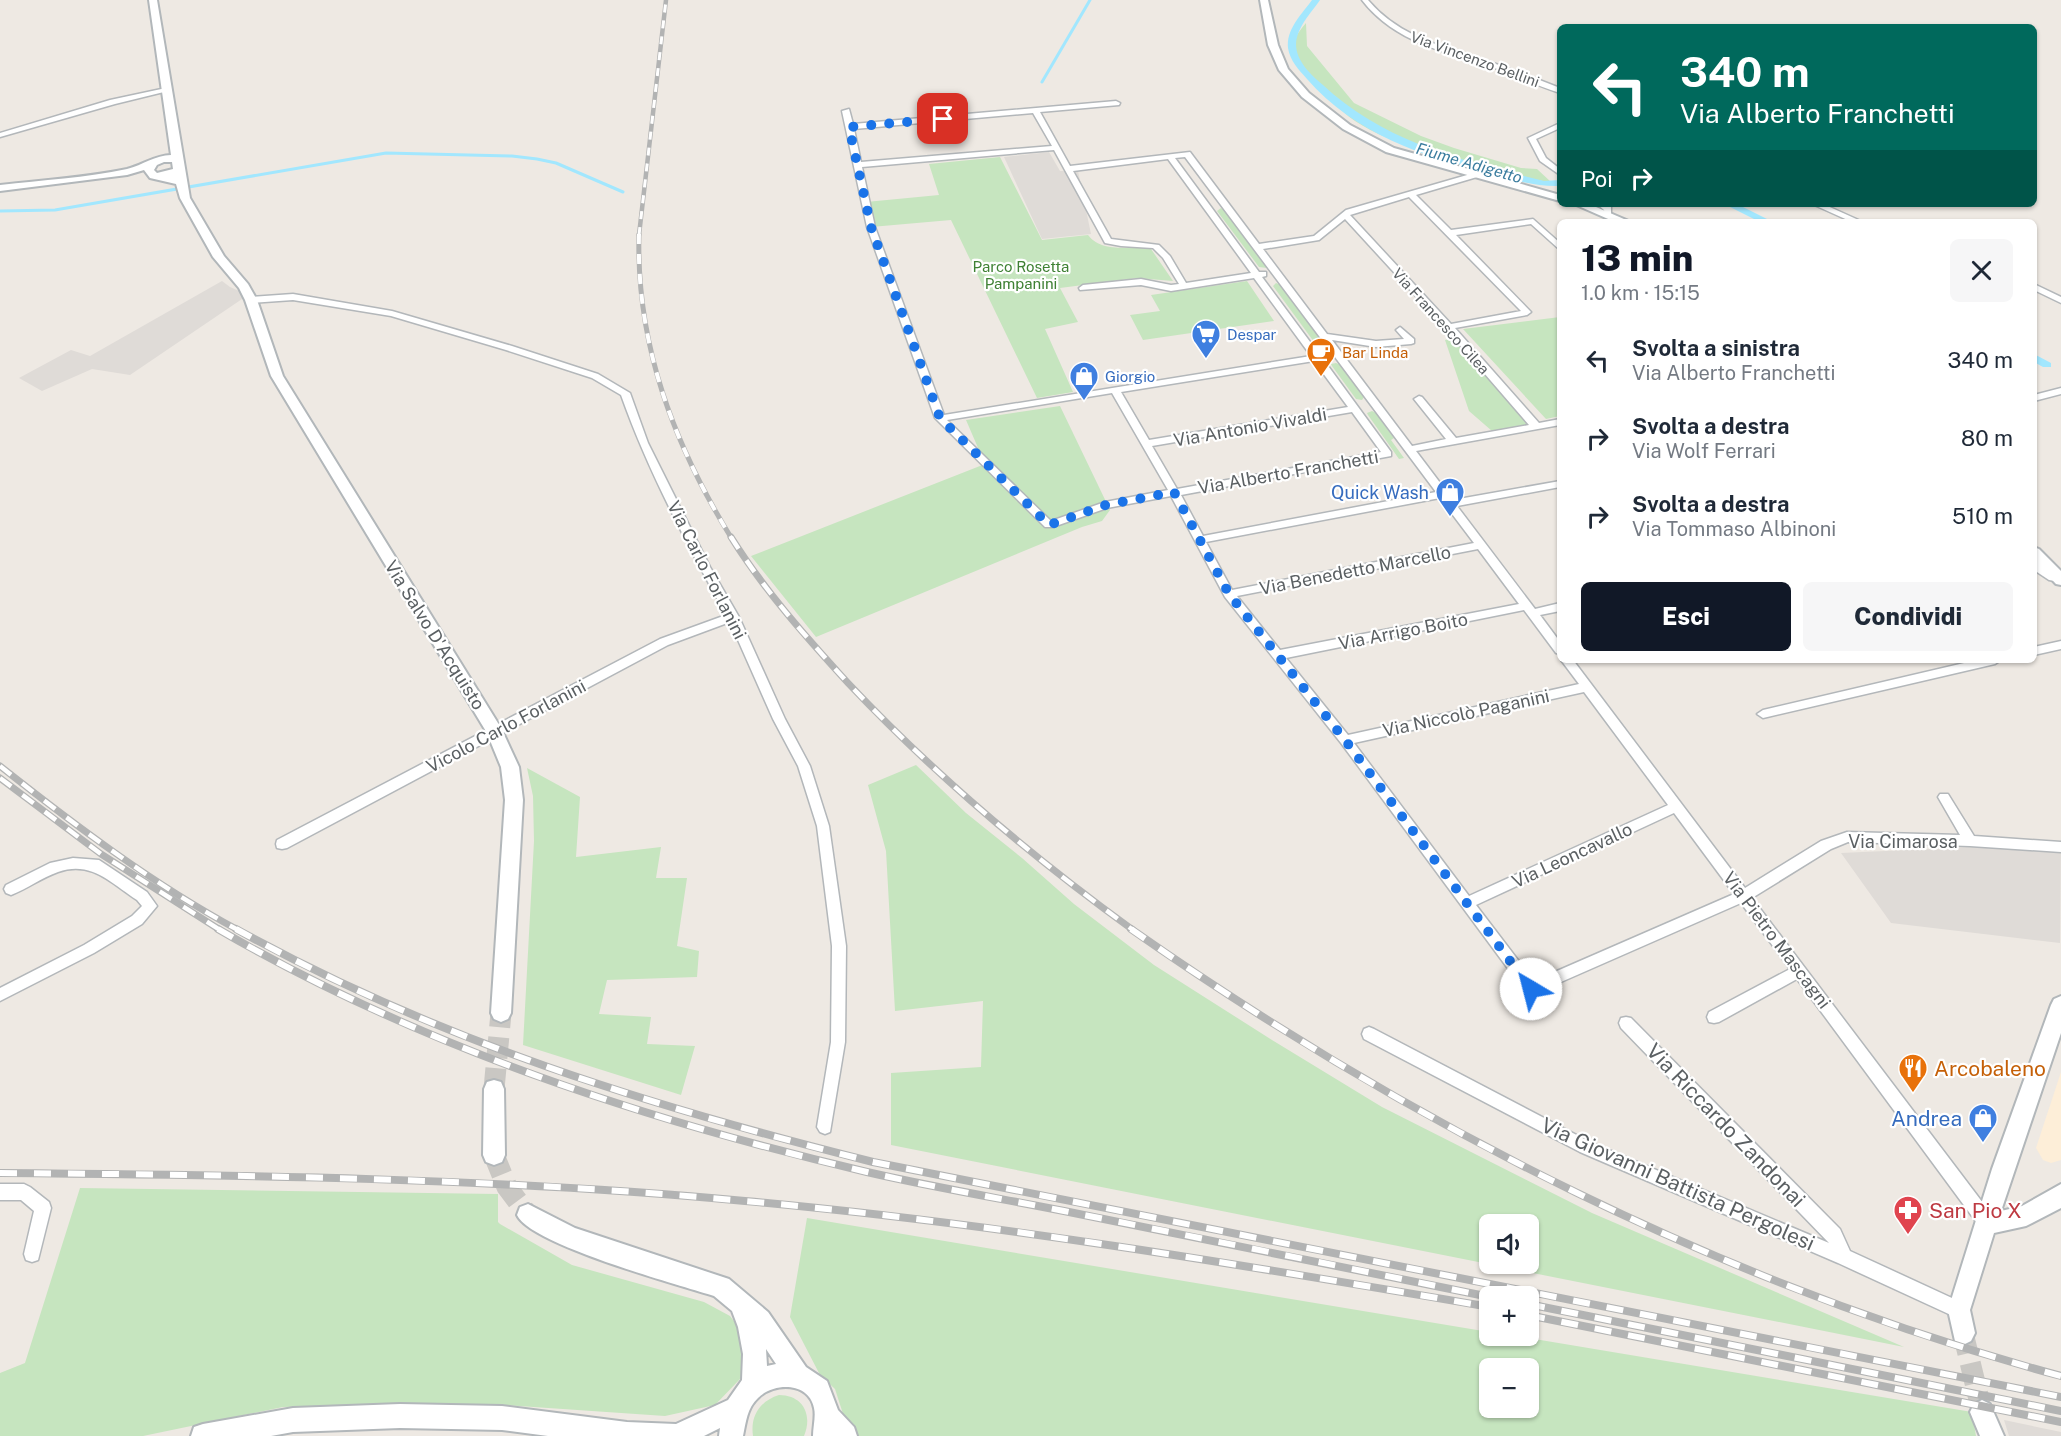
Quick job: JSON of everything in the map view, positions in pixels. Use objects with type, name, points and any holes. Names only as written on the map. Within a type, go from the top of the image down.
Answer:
[{"type":"main road","points":[[153,0],[173,145],[181,182],[219,257],[247,293]]},
{"type":"main road","points":[[1264,0],[1274,47],[1284,70],[1330,117],[1368,141],[1474,175],[1557,197]]},
{"type":"main road","points":[[154,169],[173,145]]},
{"type":"main road","points":[[0,188],[154,169],[177,159]]},
{"type":"main road","points":[[154,169],[181,182]]},
{"type":"main road","points":[[1604,209],[1620,219]]},
{"type":"main road","name":"Via Salvo D'Acquisto","points":[[247,293],[277,376],[495,732],[510,767],[514,800],[501,1012]]},
{"type":"main road","points":[[2037,555],[2060,580]]},
{"type":"main road","points":[[1963,1333],[1959,1310],[1986,1221],[2061,1005]]},
{"type":"main road","points":[[494,1089],[494,1155]]},
{"type":"main road","points":[[1986,1221],[1997,1223],[2018,1218],[2061,1195]]},
{"type":"main road","points":[[528,1215],[571,1238],[721,1287],[760,1320],[797,1374]]},
{"type":"main road","points":[[739,1300],[755,1343],[757,1359],[753,1385]]},
{"type":"main road","points":[[731,1436],[735,1410],[753,1385],[774,1374],[797,1374],[809,1380],[819,1389],[825,1402],[826,1426],[845,1436]]},
{"type":"main road","points":[[203,1436],[292,1420],[400,1416],[502,1418],[627,1434],[677,1436],[735,1410]]},
{"type":"street","name":"Via Vincenzo Bellini","points":[[1365,0],[1382,20],[1400,32],[1433,47],[1527,76],[1557,90]]},
{"type":"street","points":[[0,135],[113,102],[166,90]]},
{"type":"street","points":[[849,127],[1116,103]]},
{"type":"street","points":[[846,111],[871,227],[940,418],[1338,354]]},
{"type":"street","points":[[1036,111],[1108,242],[1152,244],[1159,247],[1184,286]]},
{"type":"street","points":[[1557,126],[1532,138],[1543,159],[1557,171]]},
{"type":"street","points":[[858,165],[1056,148]]},
{"type":"street","points":[[1067,169],[1187,154],[1557,647]]},
{"type":"street","points":[[1170,156],[1352,406],[1380,410]]},
{"type":"street","points":[[1257,247],[1316,238],[1349,213],[1474,175]]},
{"type":"street","points":[[1411,194],[1527,312],[1449,327]]},
{"type":"street","points":[[1205,205],[1223,202]]},
{"type":"street","points":[[1823,207],[1852,219]]},
{"type":"street","name":"Via Francesco Cilea","points":[[1346,216],[1449,327],[1536,426]]},
{"type":"street","points":[[1450,233],[1533,221],[1557,245]]},
{"type":"street","points":[[1083,288],[1141,282],[1171,288],[1276,273]]},
{"type":"street","points":[[2037,288],[2061,300]]},
{"type":"street","name":"Via Carlo Forlanini","points":[[247,293],[293,297],[392,314],[595,376],[620,388],[628,398],[648,454],[733,617],[779,719],[804,766],[823,826],[839,946],[838,1042],[825,1127]]},
{"type":"street","points":[[1324,336],[1376,344],[1411,341],[1400,330]]},
{"type":"street","points":[[1115,390],[1229,594],[1345,740],[1467,904]]},
{"type":"street","points":[[2037,397],[2061,391]]},
{"type":"street","points":[[1419,399],[1453,441]]},
{"type":"street","name":"Via Alberto Franchetti","points":[[940,418],[1049,525],[1106,505],[1387,454],[1352,406]]},
{"type":"street","name":"Via Antonio Vivaldi","points":[[1145,444],[1352,406]]},
{"type":"street","points":[[1409,449],[1557,424]]},
{"type":"street","points":[[1451,504],[1557,485]]},
{"type":"street","points":[[1200,540],[1443,494]]},
{"type":"street","name":"Via Benedetto Marcello","points":[[1229,594],[1481,545]]},
{"type":"street","points":[[2037,567],[2060,580]]},
{"type":"street","name":"Via Arrigo Boito","points":[[1278,655],[1529,609],[1557,607]]},
{"type":"street","name":"Vicolo Carlo Forlanini","points":[[282,844],[664,642],[733,617]]},
{"type":"street","points":[[2037,650],[2061,645]]},
{"type":"street","name":"Via Pietro Mascagni","points":[[1569,663],[1986,1221]]},
{"type":"street","points":[[1763,714],[1982,663]]},
{"type":"street","name":"Via Niccolò Paganini","points":[[1345,740],[1587,687]]},
{"type":"street","name":"Via Cimarosa","points":[[1944,796],[1970,841]]},
{"type":"street","name":"Via Leoncavallo","points":[[1467,904],[1677,807]]},
{"type":"street","name":"Via Cimarosa","points":[[1467,904],[1531,989],[1744,896],[1826,845],[1847,837],[1970,841],[2061,848]]},
{"type":"street","points":[[0,995],[89,949],[137,920],[150,906],[142,896],[94,864],[73,863],[55,867],[11,888]]},
{"type":"street","points":[[1714,1017],[1799,971]]},
{"type":"street","name":"Via Riccardo Zandonai","points":[[1626,1023],[1834,1235],[1844,1257]]},
{"type":"street","name":"Via Giovanni Battista Pergolesi","points":[[1369,1034],[1585,1147],[1844,1257],[1959,1310]]},
{"type":"street","points":[[0,1192],[24,1191],[43,1208],[32,1254]]},
{"type":"shaded area","points":[[1049,152],[1060,171],[1078,171],[1091,234],[1042,239],[1004,157]]},
{"type":"shaded area","points":[[222,281],[246,294],[245,297],[130,375],[92,369],[42,391],[19,378],[71,350],[90,356]]},
{"type":"shaded area","points":[[2061,843],[2060,943],[1891,923],[1841,853]]},
{"type":"shaded area","points":[[2061,1072],[2061,1160],[2051,1163],[2043,1160],[2036,1148]]},
{"type":"shaded area","points":[[2004,1420],[2061,1432],[2061,1436],[2009,1436]]},
{"type":"green space","points":[[1306,23],[1307,46],[1354,103],[1421,136],[1454,148],[1521,168],[1537,169],[1551,182],[1520,177],[1426,152],[1388,138],[1355,121],[1333,102],[1296,59],[1293,46]]},
{"type":"green space","name":"Parco Rosetta Pampanini","points":[[1000,157],[1042,240],[1088,235],[1101,245],[1109,247],[1151,249],[1173,281],[1137,278],[1060,288],[1078,322],[1045,329],[1073,392],[1037,398],[951,220],[871,227],[866,202],[939,195],[929,164]]},
{"type":"green space","points":[[1221,208],[1267,268],[1259,267],[1217,211]]},
{"type":"green space","points":[[1247,281],[1274,321],[1143,340],[1130,315],[1160,311],[1151,295]]},
{"type":"green space","points":[[1276,283],[1281,285],[1329,351],[1320,350],[1273,286]]},
{"type":"green space","points":[[1557,317],[1557,417],[1546,419],[1463,329]]},
{"type":"green space","points":[[1452,338],[1530,425],[1492,431],[1469,411],[1445,340]]},
{"type":"green space","points":[[1331,364],[1341,365],[1364,397],[1362,400],[1356,399]]},
{"type":"green space","points":[[1060,406],[1110,510],[1102,521],[1082,527],[816,637],[751,556],[985,464],[966,420]]},
{"type":"green space","points":[[1372,411],[1376,413],[1394,438],[1391,440],[1404,458],[1399,459],[1368,415],[1367,413]]},
{"type":"green space","points":[[916,765],[966,813],[1074,904],[1154,965],[1382,1107],[1592,1213],[1904,1347],[1538,1274],[1539,1214],[1479,1214],[1479,1262],[891,1145],[891,1073],[981,1067],[983,1001],[895,1011],[886,851],[868,785]]},
{"type":"green space","points":[[527,768],[580,797],[576,857],[661,847],[656,878],[687,878],[677,946],[699,951],[697,977],[607,980],[599,1014],[651,1017],[647,1044],[695,1046],[681,1095],[523,1045],[534,841],[533,796]]},
{"type":"green space","points":[[80,1188],[498,1194],[498,1222],[500,1224],[572,1265],[704,1302],[730,1316],[744,1334],[742,1377],[715,1405],[665,1416],[491,1404],[283,1407],[143,1436],[0,1436],[0,1373],[25,1363]]},
{"type":"green space","points":[[807,1218],[1479,1330],[1479,1346],[1539,1346],[1539,1340],[1972,1412],[1976,1436],[859,1436],[845,1420],[835,1389],[820,1375],[790,1317]]},
{"type":"green space","points":[[779,1395],[794,1398],[804,1408],[807,1421],[804,1436],[753,1436],[753,1422],[758,1410],[766,1401]]},
{"type":"waterway","points":[[1042,82],[1090,0]]},
{"type":"waterway","name":"Fiume Adigetto","points":[[1316,0],[1294,32],[1292,49],[1302,69],[1338,104],[1364,123],[1420,150],[1544,184],[1557,183]]},
{"type":"waterway","points":[[0,211],[55,210],[386,153],[512,156],[537,159],[556,163],[623,192]]},
{"type":"waterway","name":"Fiume Adigetto","points":[[1736,207],[1762,219]]},
{"type":"waterway","name":"Fiume Adigetto","points":[[2037,359],[2047,365]]},
{"type":"tunnel","points":[[494,1089],[501,1013]]},
{"type":"tunnel","points":[[494,1155],[507,1187],[528,1215]]},
{"type":"tunnel","points":[[1963,1333],[1982,1412]]},
{"type":"railway","points":[[639,235],[666,0]]},
{"type":"railway","points":[[639,235],[644,315],[663,393],[676,430],[693,467],[732,539]]},
{"type":"railway","points":[[731,537],[757,576],[786,613],[848,683],[914,750],[984,813],[1133,930]]},
{"type":"railway","points":[[0,766],[145,874],[238,930]]},
{"type":"railway","points":[[0,778],[101,854],[220,930]]},
{"type":"railway","points":[[218,929],[294,971],[372,1009],[452,1043],[615,1103],[699,1128],[891,1177],[1479,1295]]},
{"type":"railway","points":[[236,929],[312,969],[390,1005],[468,1037],[547,1067],[627,1093],[790,1141],[873,1162],[2061,1397]]},
{"type":"railway","points":[[1131,929],[1238,1001],[1348,1069],[1461,1133],[1576,1193],[1694,1247],[1814,1296],[1937,1339],[2061,1376]]},
{"type":"railway","points":[[0,1173],[372,1179],[559,1187],[745,1201],[932,1221],[1118,1246],[1479,1305]]},
{"type":"railway","points":[[1539,1306],[2061,1411]]},
{"type":"railway","points":[[1539,1317],[2061,1422]]},
{"type":"place","name":"Despar","points":[[1206,360]]},
{"type":"place","name":"Bar Linda","points":[[1321,378]]},
{"type":"place","name":"Giorgio","points":[[1084,402]]},
{"type":"place","name":"Quick Wash","points":[[1450,518]]},
{"type":"place","name":"Arcobaleno","points":[[1913,1094]]},
{"type":"place","name":"Andrea","points":[[1983,1144]]},
{"type":"place","name":"San Pio X","points":[[1908,1236]]},
{"type":"route","points":[[943,119],[849,127],[871,227],[940,418],[1049,525],[1106,505],[1174,492],[1229,594],[1345,740],[1531,989]]}]
